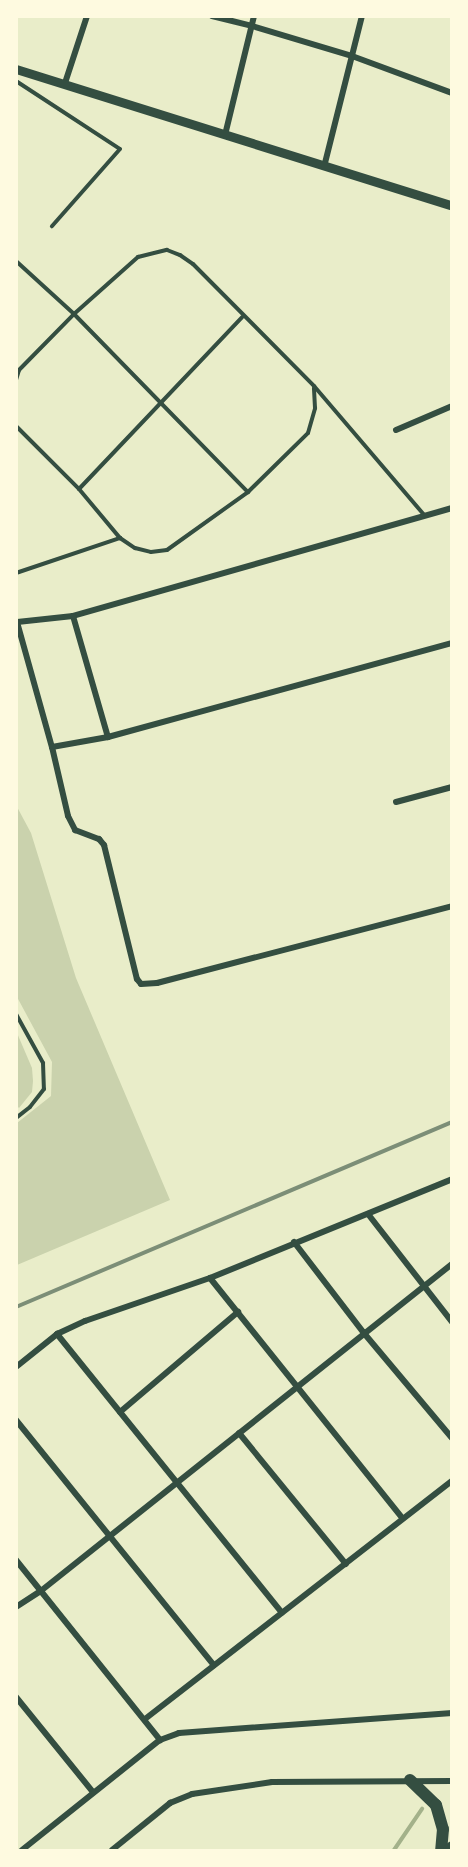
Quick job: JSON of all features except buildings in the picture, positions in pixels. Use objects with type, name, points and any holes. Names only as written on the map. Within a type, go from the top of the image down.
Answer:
[{"type":"highway","points":[[410,1780],[436,1805],[443,1828],[441,1851]]},
{"type":"street","points":[[65,83],[87,16]]},
{"type":"street","points":[[212,16],[352,56],[452,93]]},
{"type":"street","points":[[225,135],[254,16]]},
{"type":"street","points":[[324,167],[362,16]]},
{"type":"street","points":[[16,69],[451,206]]},
{"type":"street","points":[[396,430],[452,406]]},
{"type":"street","points":[[452,508],[73,616],[17,622],[52,747],[68,816],[75,830],[99,839],[104,845],[137,979],[141,984],[157,983],[452,906]]},
{"type":"street","points":[[73,616],[108,737]]},
{"type":"street","points":[[52,747],[108,737],[452,643]]},
{"type":"street","points":[[396,802],[452,787]]},
{"type":"street","points":[[16,1367],[57,1334],[85,1321],[210,1278],[452,1179]]},
{"type":"street","points":[[368,1214],[452,1322]]},
{"type":"street","points":[[294,1242],[363,1332],[452,1438]]},
{"type":"street","points":[[16,1607],[42,1590],[363,1332],[452,1264]]},
{"type":"street","points":[[210,1278],[298,1384],[402,1518]]},
{"type":"street","points":[[120,1412],[238,1312]]},
{"type":"street","points":[[57,1334],[282,1613]]},
{"type":"street","points":[[16,1420],[214,1665]]},
{"type":"street","points":[[239,1433],[346,1564]]},
{"type":"street","points":[[145,1719],[402,1518],[452,1482]]},
{"type":"street","points":[[16,1560],[160,1740]]},
{"type":"street","points":[[16,1697],[93,1792]]},
{"type":"street","points":[[22,1851],[160,1740],[179,1733],[201,1729],[449,1713],[452,1707]]},
{"type":"street","points":[[112,1851],[170,1803],[192,1794],[272,1782],[452,1781]]},
{"type":"lane","points":[[16,81],[120,149],[52,226]]},
{"type":"lane","points":[[16,380],[19,370],[74,314],[138,257],[167,250],[193,264],[242,316],[314,386],[425,517]]},
{"type":"lane","points":[[16,261],[74,314],[248,492]]},
{"type":"lane","points":[[79,489],[242,316]]},
{"type":"lane","points":[[16,426],[79,489],[120,538],[135,548],[152,552],[167,550],[248,492],[308,433],[315,408],[314,386]]},
{"type":"lane","points":[[16,573],[120,538]]},
{"type":"lane","points":[[16,1014],[43,1063],[44,1089],[30,1107],[16,1118]]},
{"type":"green space","points":[[16,805],[31,833],[76,978],[170,1200],[17,1265],[17,1123],[51,1096],[52,1062],[17,997]]},
{"type":"green space","points":[[17,1033],[32,1068],[33,1081],[32,1092],[19,1108],[16,1105]]},
{"type":"waterway","points":[[394,1850],[422,1809]]},
{"type":"railway","points":[[16,1307],[452,1122]]}]
